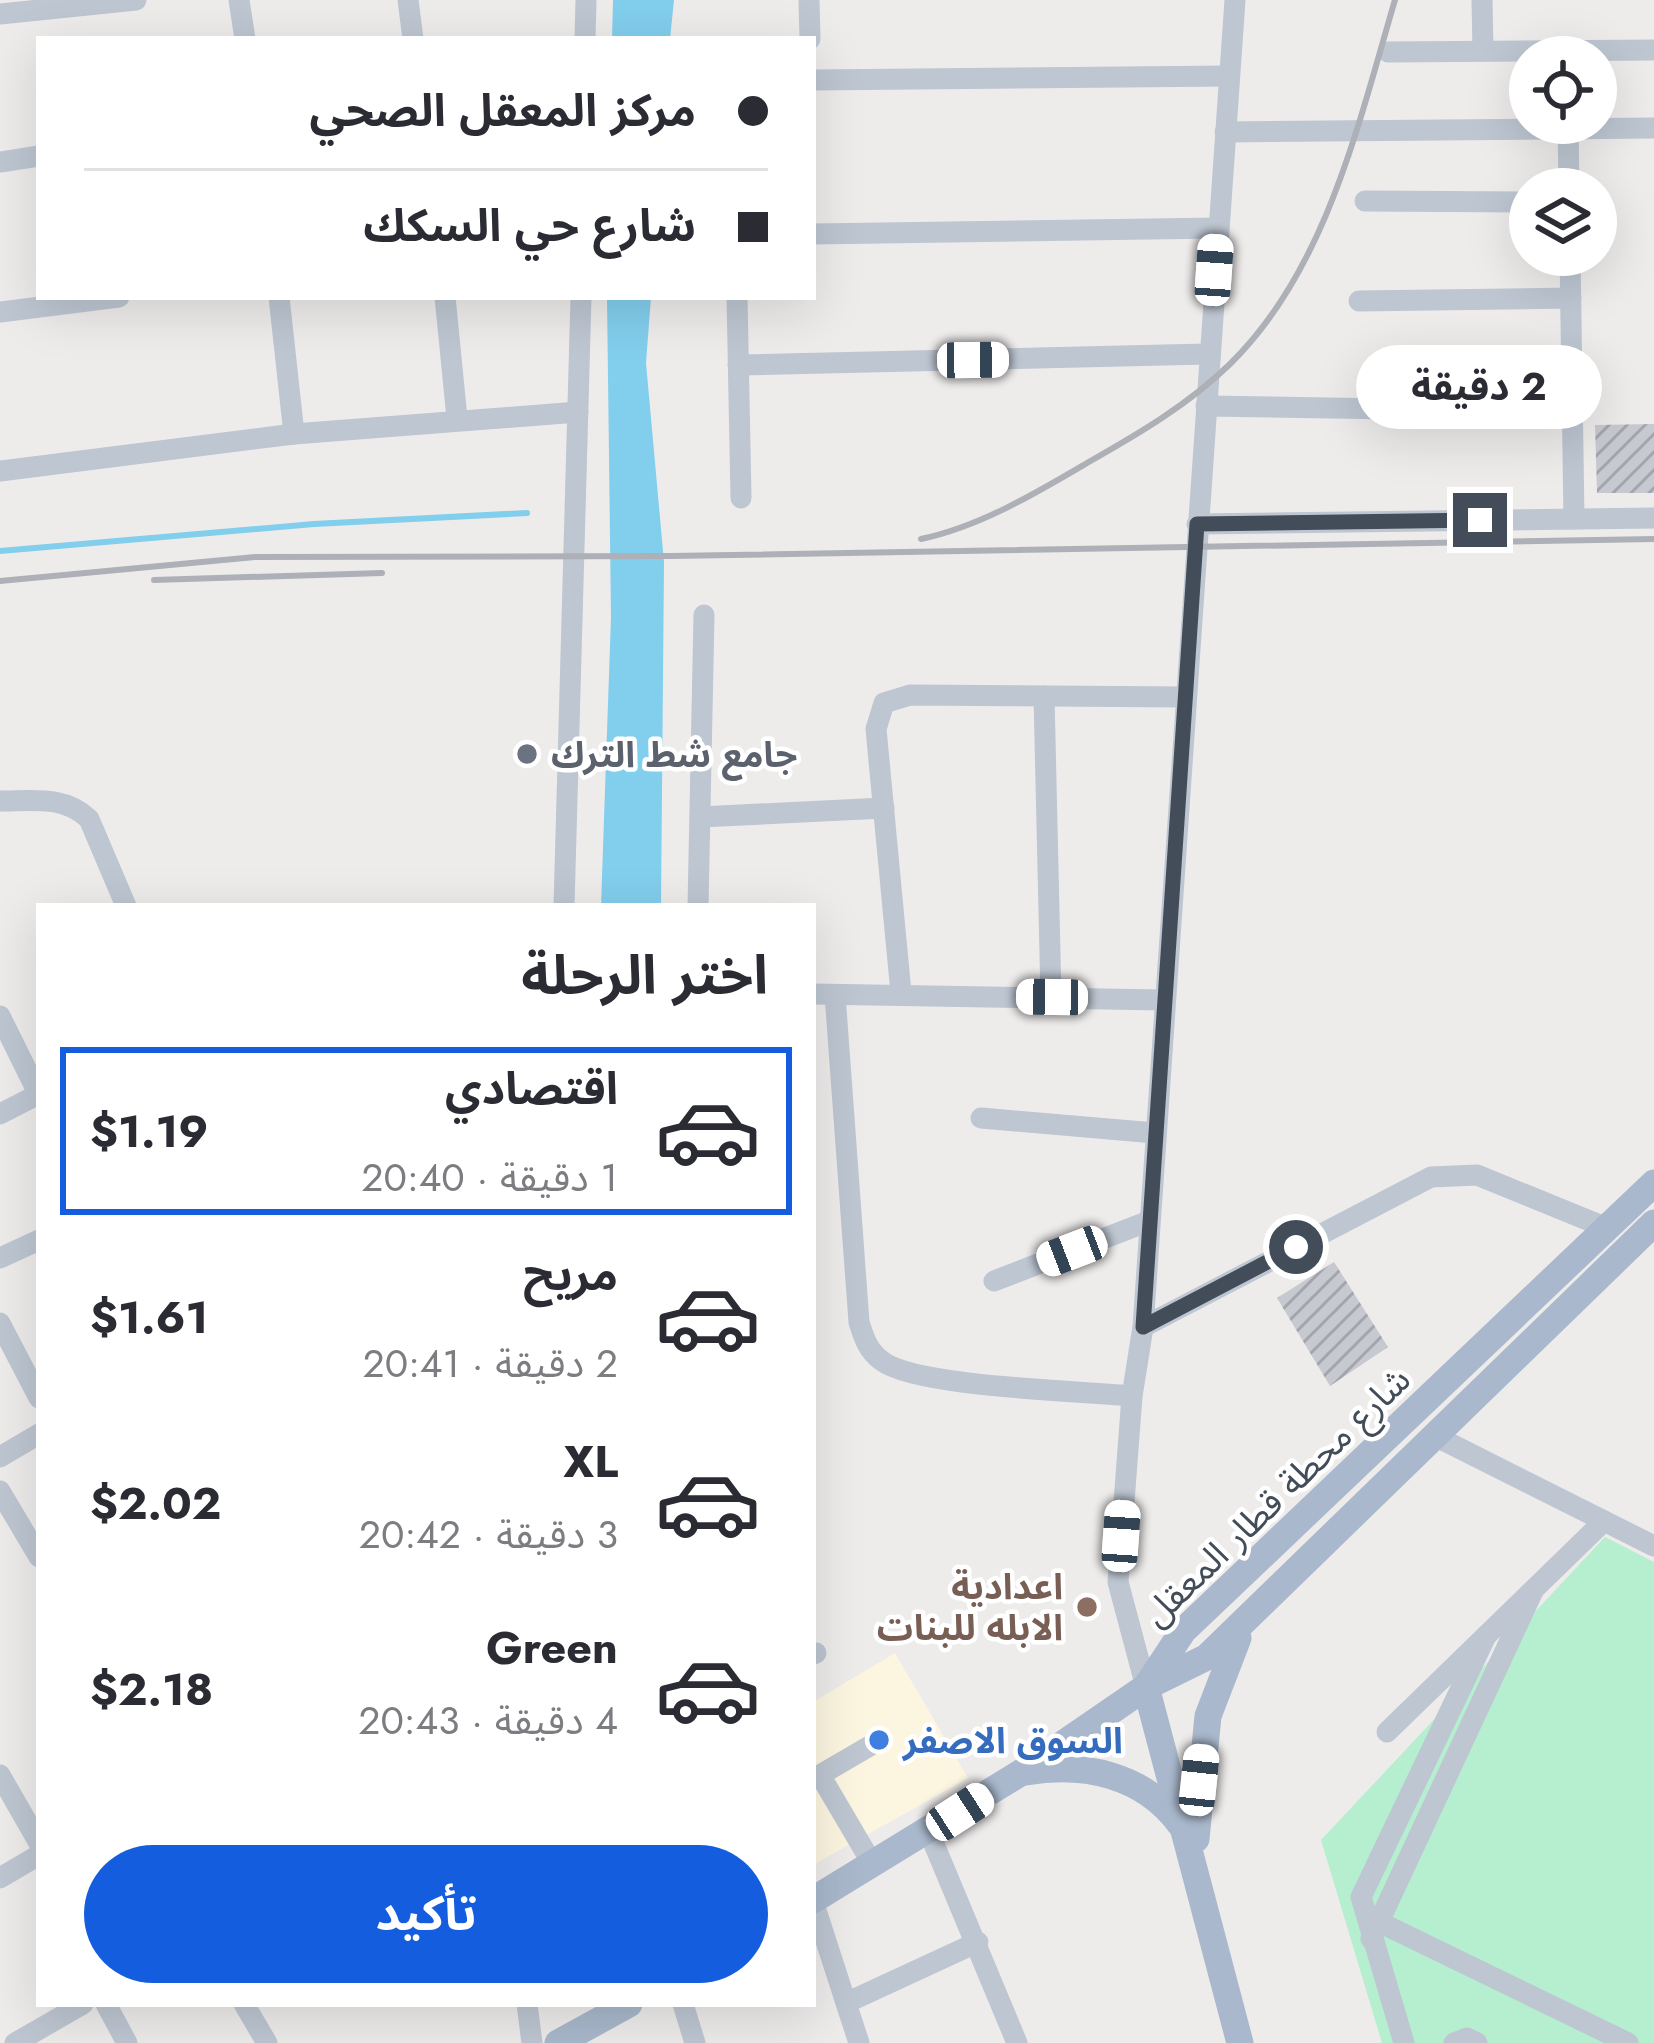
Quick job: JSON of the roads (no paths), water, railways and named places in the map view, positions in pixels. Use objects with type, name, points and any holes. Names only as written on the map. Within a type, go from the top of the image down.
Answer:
[{"type":"main road","name":"شارع محطة قطار المعقل","points":[[1146,1688],[1183,1631],[1654,1183]]},
{"type":"main road","name":"شارع محطة قطار المعقل","points":[[1146,1688],[1207,1657],[1648,1236]]},
{"type":"main road","points":[[1196,1873],[1208,1716],[1221,1669],[1250,1616]]},
{"type":"main road","points":[[816,1899],[929,1832],[1146,1688],[1240,2043]]},
{"type":"main road","points":[[1022,1772],[1049,1768],[1116,1777],[1154,1796],[1185,1830]]},
{"type":"main road","points":[[558,2043],[624,2007]]},
{"type":"street","points":[[0,14],[136,0]]},
{"type":"street","points":[[239,0],[245,36]]},
{"type":"street","points":[[408,0],[413,36]]},
{"type":"street","points":[[585,36],[586,0]]},
{"type":"street","points":[[809,0],[810,36]]},
{"type":"street","points":[[1146,1688],[1118,1582],[1132,1396],[1143,1327],[1162,1000],[1235,0]]},
{"type":"street","points":[[1482,0],[1483,51]]},
{"type":"street","points":[[1617,52],[1654,50]]},
{"type":"street","points":[[1388,52],[1509,52]]},
{"type":"street","points":[[816,80],[1228,76]]},
{"type":"street","points":[[1225,132],[1509,127]]},
{"type":"street","points":[[1617,127],[1654,128]]},
{"type":"street","points":[[0,162],[36,156]]},
{"type":"street","points":[[1365,201],[1509,202]]},
{"type":"street","points":[[816,233],[1217,228]]},
{"type":"street","points":[[1570,276],[1574,519]]},
{"type":"street","points":[[1359,301],[1571,298]]},
{"type":"street","points":[[0,313],[97,300]]},
{"type":"street","points":[[279,300],[294,434]]},
{"type":"street","points":[[445,300],[457,418]]},
{"type":"street","points":[[564,903],[581,300]]},
{"type":"street","points":[[736,300],[742,498]]},
{"type":"street","points":[[739,365],[1207,354]]},
{"type":"street","points":[[1206,406],[1573,412]]},
{"type":"street","points":[[0,471],[294,434],[578,412]]},
{"type":"street","points":[[1197,524],[1654,518]]},
{"type":"street","points":[[698,903],[704,615]]},
{"type":"street","points":[[902,994],[877,729],[884,703],[896,696],[1184,697]]},
{"type":"street","points":[[1044,696],[1052,997]]},
{"type":"street","points":[[0,801],[49,800],[79,809],[89,819],[125,903]]},
{"type":"street","points":[[700,818],[884,808]]},
{"type":"street","points":[[1132,1396],[933,1377],[884,1364],[866,1344],[859,1322],[824,994],[1162,1000]]},
{"type":"street","points":[[0,1016],[36,1089]]},
{"type":"street","points":[[0,1114],[36,1096]]},
{"type":"street","points":[[981,1118],[1155,1133]]},
{"type":"street","points":[[1143,1327],[1431,1177],[1477,1174],[1607,1228]]},
{"type":"street","points":[[994,1281],[1149,1221]]},
{"type":"street","points":[[0,1258],[36,1241]]},
{"type":"street","points":[[0,1324],[36,1392]]},
{"type":"street","points":[[0,1457],[36,1436]]},
{"type":"street","points":[[1437,1437],[1654,1546]]},
{"type":"street","points":[[0,1491],[36,1553]]},
{"type":"street","points":[[1387,1732],[1604,1521]]},
{"type":"street","points":[[1375,1930],[1534,1589]]},
{"type":"street","points":[[1404,2043],[1362,1893],[1486,1636]]},
{"type":"street","points":[[873,1865],[816,1777],[880,1740]]},
{"type":"street","points":[[0,1775],[36,1838]]},
{"type":"street","points":[[929,1832],[1017,2043]]},
{"type":"street","points":[[0,1878],[36,1857]]},
{"type":"street","points":[[816,1910],[859,2043]]},
{"type":"street","points":[[1375,1930],[1628,2043]]},
{"type":"street","points":[[846,2003],[978,1942]]},
{"type":"street","points":[[15,2043],[78,2007]]},
{"type":"street","points":[[108,2007],[127,2043]]},
{"type":"street","points":[[246,2007],[267,2043]]},
{"type":"street","points":[[527,2007],[532,2043]]},
{"type":"street","points":[[684,2007],[695,2043]]},
{"type":"street","points":[[1454,2043],[1467,2038],[1477,2043]]},
{"type":"water","points":[[613,0],[674,0],[670,36],[612,36]]},
{"type":"water","points":[[607,300],[651,300],[646,363],[664,562],[661,903],[601,903],[611,617]]},
{"type":"waterway","points":[[0,551],[314,524],[527,513]]},
{"type":"railway","points":[[921,539],[964,526],[1048,486],[1180,406],[1230,364],[1263,326],[1315,240],[1352,145],[1395,0]]},
{"type":"railway","points":[[0,581],[255,557],[670,556],[1654,539]]},
{"type":"railway","points":[[154,580],[382,573]]},
{"type":"place","name":"جامع شط الترك","points":[[527,754]]},
{"type":"place","name":"اعدادية الابله للبنات","points":[[1087,1607]]},
{"type":"place","name":"السوق الاصفر","points":[[879,1740]]}]
